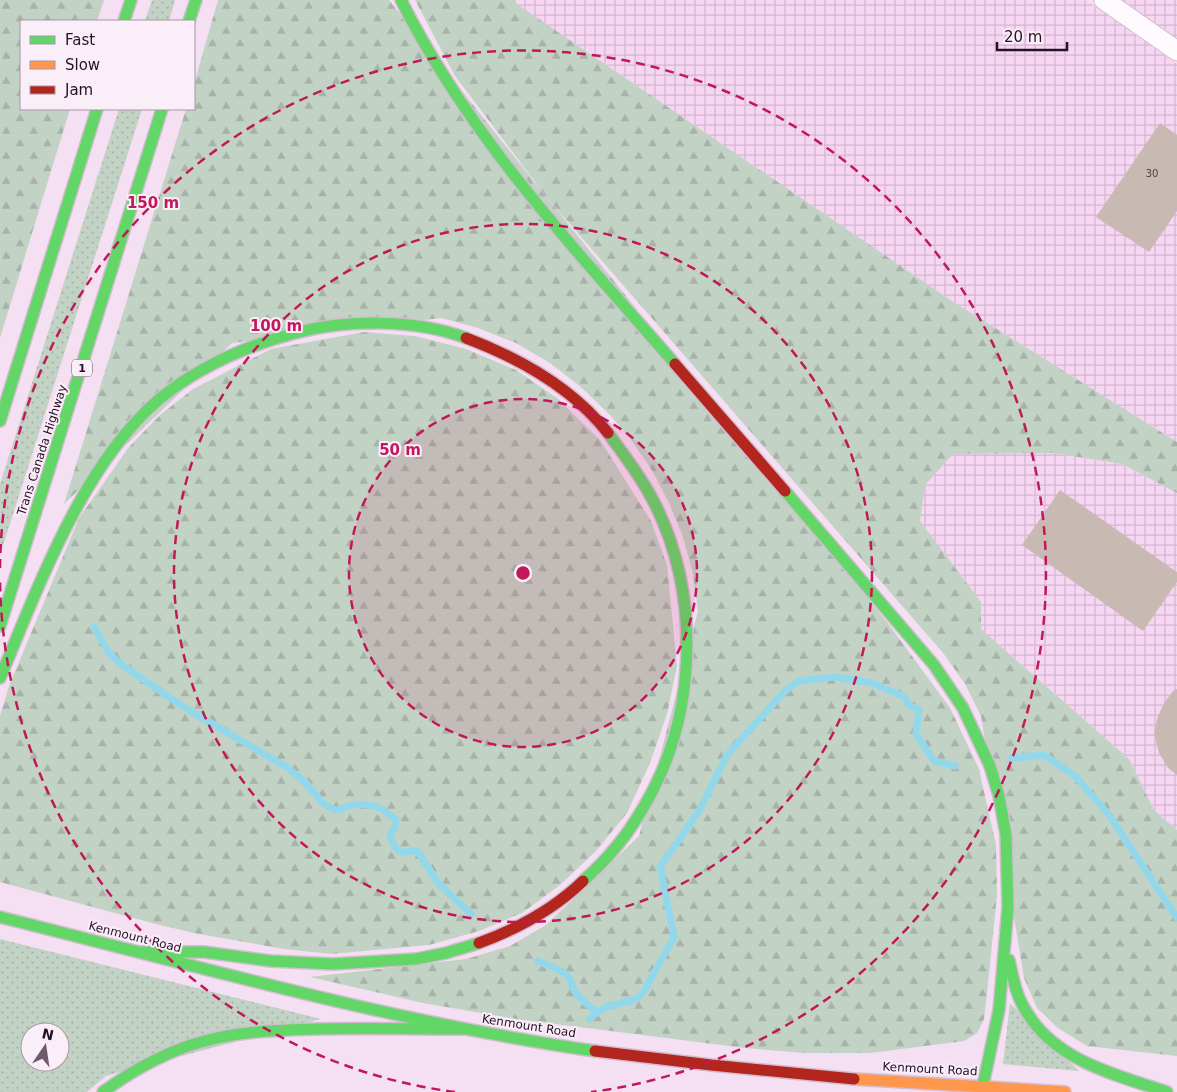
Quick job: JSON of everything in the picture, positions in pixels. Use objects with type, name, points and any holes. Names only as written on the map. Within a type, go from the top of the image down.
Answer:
[{"type":"main road","points":[[124,20],[131,0]]},
{"type":"main road","points":[[190,20],[196,0]]},
{"type":"main road","points":[[401,0],[445,80],[503,162],[538,206],[891,612],[934,665],[963,708],[986,756],[999,796],[1006,835],[1008,868],[1008,907],[999,1010],[983,1085]]},
{"type":"main road","points":[[0,421],[97,110]]},
{"type":"main road","name":"Trans Canada Highway","points":[[0,626],[162,110]]},
{"type":"main road","points":[[0,678],[74,511],[117,444],[143,414],[172,390],[207,369],[244,350],[274,338],[307,329],[349,324],[389,323],[439,330],[470,339],[504,353],[542,374],[573,397],[600,424],[623,452],[659,511],[682,588],[687,632],[686,671],[680,711],[670,750],[656,789],[637,821],[593,873],[559,902],[499,936],[461,949],[417,958],[326,964],[282,962],[196,951],[140,952]]},
{"type":"main road","name":"Kenmount Road","points":[[0,917],[313,996],[463,1029],[538,1042],[735,1068],[912,1083],[983,1085],[1064,1092]]},
{"type":"main road","points":[[1005,942],[1019,997],[1025,1011],[1049,1039],[1062,1050],[1092,1066],[1167,1092]]},
{"type":"main road","points":[[103,1092],[125,1076],[164,1056],[194,1044],[232,1035],[266,1030],[463,1029]]},
{"type":"main road","points":[[735,1068],[770,1082]]},
{"type":"street","points":[[1104,0],[1177,51]]},
{"type":"shaded area","points":[[515,0],[1086,0],[1177,64],[1177,442],[952,301],[517,4]]},
{"type":"shaded area","points":[[1122,0],[1177,0],[1177,38]]},
{"type":"shaded area","points":[[1053,453],[1122,464],[1177,493],[1177,830],[1154,810],[1129,759],[981,629],[981,602],[920,521],[925,485],[953,454]]},
{"type":"green space","points":[[0,0],[104,0],[97,20],[20,20],[20,110],[70,110],[0,338]]},
{"type":"green space","points":[[152,0],[175,0],[169,20],[145,20]]},
{"type":"green space","points":[[218,0],[389,0],[887,622],[950,708],[979,769],[996,845],[997,895],[984,1019],[977,1033],[964,1041],[870,1053],[805,1053],[745,1048],[516,1019],[423,1003],[310,977],[466,959],[510,946],[546,925],[639,836],[698,611],[693,574],[683,537],[670,505],[653,472],[632,441],[609,414],[581,387],[550,363],[516,343],[478,328],[441,318],[232,343],[64,504],[186,110],[195,110],[195,80]]},
{"type":"green space","points":[[415,0],[515,0],[517,4],[952,301],[1177,442],[1177,493],[1122,464],[1053,453],[953,454],[925,485],[920,521],[981,602],[981,629],[1129,759],[1154,810],[1177,830],[1177,1056],[1087,1046],[1058,1028],[1037,1008],[1024,978],[981,716],[965,684],[944,654],[549,200],[455,76]]},
{"type":"green space","points":[[119,110],[142,110],[0,555],[0,484]]},
{"type":"green space","points":[[364,332],[415,336],[466,349],[516,370],[557,398],[600,440],[651,521],[667,565],[677,666],[667,714],[650,763],[627,813],[596,851],[560,885],[522,913],[479,931],[429,945],[332,954],[284,949],[194,933],[0,882],[0,716],[9,686],[79,518],[129,447],[160,415],[193,389],[271,349]]},
{"type":"green space","points":[[0,939],[321,1019],[106,1076],[87,1092],[0,1092]]},
{"type":"green space","points":[[1010,1003],[1079,1071],[1003,1064]]},
{"type":"building","points":[[1160,123],[1177,135],[1177,211],[1149,252],[1096,217]]},
{"type":"building","points":[[1060,490],[1177,572],[1177,582],[1143,631],[1022,545]]},
{"type":"building","points":[[1177,689],[1177,775],[1168,768],[1159,753],[1154,733],[1158,716],[1164,703],[1173,691]]},
{"type":"waterway","points":[[94,627],[109,653],[122,665],[182,706],[288,768],[306,783],[321,801],[330,808],[337,810],[357,804],[375,806],[382,809],[396,820],[395,828],[390,834],[394,846],[403,852],[412,850],[418,852],[438,883],[471,914]]},
{"type":"waterway","points":[[590,1019],[606,1007],[639,997],[646,989],[674,937],[660,867],[699,811],[727,755],[784,692],[798,681],[835,677],[872,683],[905,697],[909,706],[919,709],[916,734],[934,761],[955,766]]},
{"type":"waterway","points":[[1012,758],[1044,755],[1075,776],[1110,816],[1177,918]]},
{"type":"waterway","points":[[538,961],[566,975],[574,990],[584,1002],[597,1012]]},
{"type":"traffic: fast","points":[[124,20],[131,0]]},
{"type":"traffic: fast","points":[[189,20],[196,0]]},
{"type":"traffic: fast","points":[[401,0],[428,50],[458,98],[491,145],[562,234],[675,364]]},
{"type":"traffic: fast","points":[[0,421],[97,110]]},
{"type":"traffic: fast","points":[[0,626],[162,110]]},
{"type":"traffic: fast","points":[[0,678],[47,568],[84,493],[106,459],[130,428],[172,389],[205,368],[258,344],[315,328],[359,323],[403,324],[425,327],[466,338]]},
{"type":"traffic: fast","points":[[583,881],[600,865],[623,838],[643,808],[661,773],[674,736],[683,698],[687,658],[686,619],[681,580],[671,542],[651,496],[634,468],[608,433]]},
{"type":"traffic: fast","points":[[785,491],[934,665],[963,708],[990,766],[999,796],[1006,835],[1008,907],[999,1010],[983,1085]]},
{"type":"traffic: fast","points":[[0,917],[370,1009],[445,1025],[595,1051]]},
{"type":"traffic: fast","points":[[139,952],[204,952],[271,961],[333,964],[416,959],[446,953],[479,943]]},
{"type":"traffic: fast","points":[[1009,960],[1015,986],[1026,1011],[1038,1028],[1053,1042],[1088,1064],[1167,1092]]},
{"type":"traffic: fast","points":[[103,1092],[126,1076],[162,1056],[188,1046],[230,1035],[303,1029],[463,1029]]},
{"type":"traffic: slow","points":[[854,1079],[1065,1092]]},
{"type":"traffic: jam","points":[[466,338],[525,365],[561,388],[594,417],[608,433]]},
{"type":"traffic: jam","points":[[675,364],[785,491]]},
{"type":"traffic: jam","points":[[479,943],[534,918],[583,881]]},
{"type":"traffic: jam","points":[[595,1051],[854,1079]]}]
